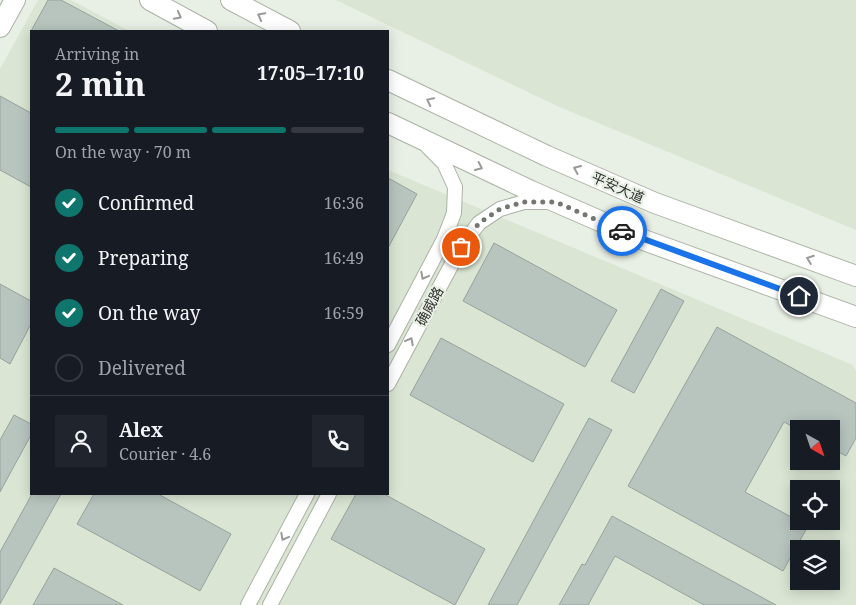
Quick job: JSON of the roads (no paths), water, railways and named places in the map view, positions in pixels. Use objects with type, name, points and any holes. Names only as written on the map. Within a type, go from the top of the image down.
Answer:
[{"type":"main road","points":[[0,27],[15,0]]},
{"type":"main road","points":[[150,0],[205,30]]},
{"type":"main road","points":[[231,0],[288,30]]},
{"type":"main road","name":"平安大道","points":[[389,80],[538,152],[655,203],[853,273]]},
{"type":"main road","points":[[389,124],[641,239],[856,317]]},
{"type":"main road","points":[[817,303],[856,332]]},
{"type":"street","name":"确威路","points":[[389,343],[444,239],[454,213],[455,187],[444,164],[422,141]]},
{"type":"street","name":"确威路","points":[[389,382],[461,247],[479,223],[500,209],[524,202],[556,202]]},
{"type":"street","points":[[248,605],[306,495]]},
{"type":"street","points":[[270,605],[328,495]]}]
